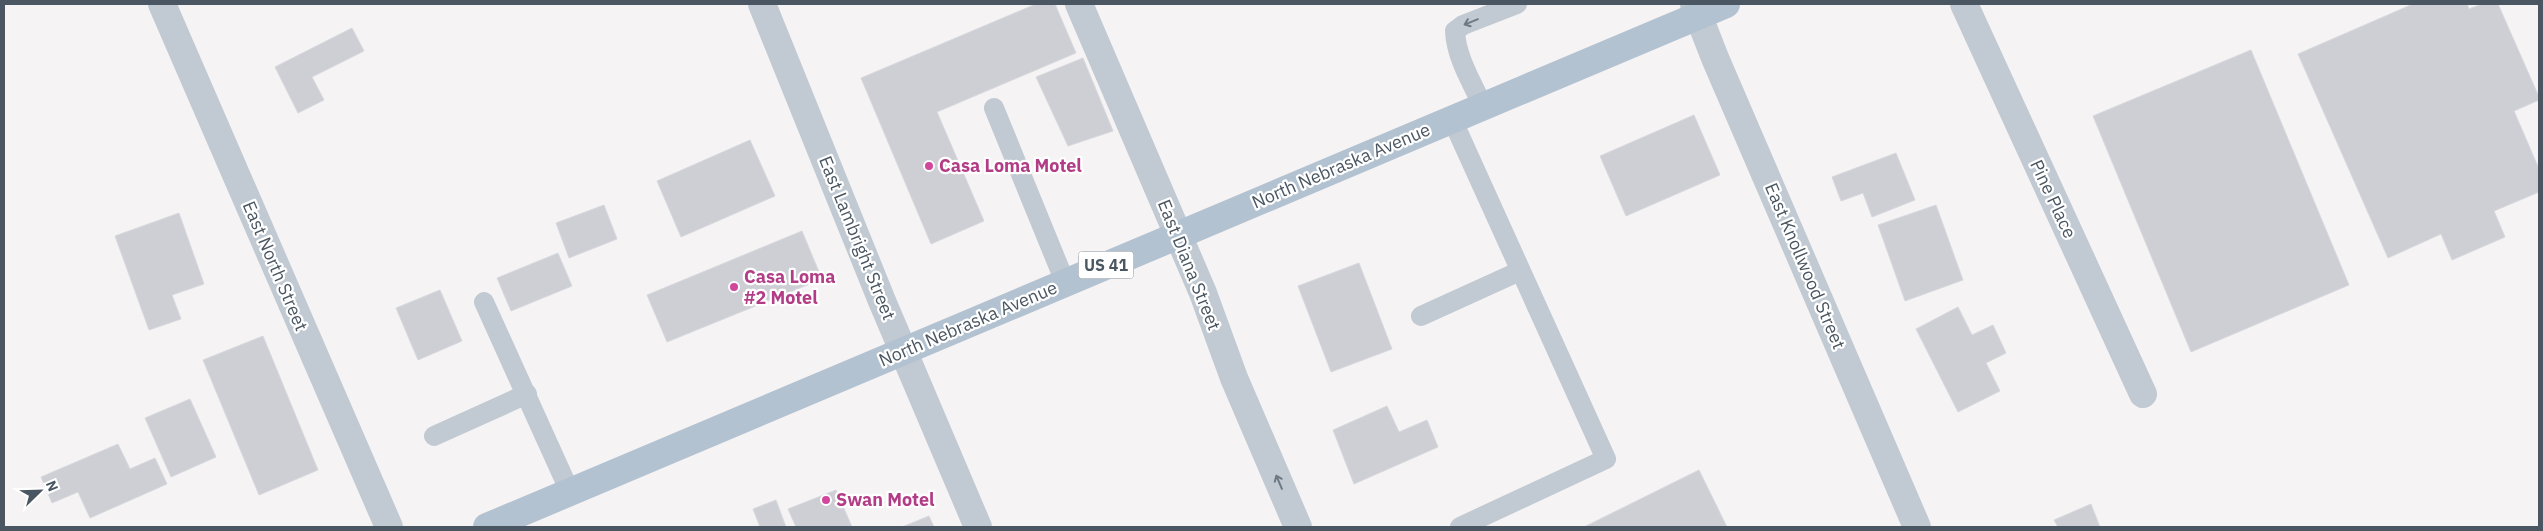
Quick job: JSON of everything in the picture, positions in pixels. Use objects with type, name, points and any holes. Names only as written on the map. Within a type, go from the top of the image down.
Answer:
[{"type":"main road","name":"North Nebraska Avenue","points":[[487,527],[1452,119],[1696,10],[1726,4]]},
{"type":"street","name":"East North Street","points":[[162,4],[389,527]]},
{"type":"street","name":"East Lambright Street","points":[[762,4],[978,527]]},
{"type":"street","name":"East Diana Street","points":[[1079,4],[1203,293],[1234,378],[1298,527]]},
{"type":"street","name":"Pine Place","points":[[1964,4],[2143,394]]},
{"type":"street","name":"East Knollwood Street","points":[[1696,10],[1917,527]]},
{"type":"lane","points":[[1482,106],[1460,56],[1455,31],[1463,25],[1516,4]]},
{"type":"lane","points":[[994,108],[1065,282]]},
{"type":"lane","points":[[1452,119],[1606,459],[1460,527]]},
{"type":"lane","points":[[1421,316],[1520,271]]},
{"type":"lane","points":[[484,302],[570,492]]},
{"type":"lane","points":[[434,436],[527,394]]},
{"type":"building","name":"Casa Loma Motel","points":[[1036,4],[1055,4],[1076,53],[937,112],[984,221],[931,244],[861,78]]},
{"type":"building","points":[[2413,4],[2467,4],[2469,9],[2482,4],[2498,4],[2539,97],[2539,100],[2514,111],[2539,169],[2539,192],[2494,211],[2505,237],[2452,260],[2441,234],[2388,258],[2298,54]]},
{"type":"building","points":[[352,28],[364,51],[312,77],[324,100],[298,113],[275,67]]},
{"type":"building","points":[[2251,50],[2349,285],[2191,352],[2093,116]]},
{"type":"building","points":[[1083,58],[1113,131],[1068,146],[1036,77]]},
{"type":"building","points":[[1694,115],[1720,175],[1626,216],[1600,156]]},
{"type":"building","points":[[750,140],[775,196],[681,237],[657,181]]},
{"type":"building","points":[[1896,153],[1915,200],[1872,217],[1863,193],[1841,201],[1832,177]]},
{"type":"building","points":[[604,205],[617,239],[569,258],[556,223]]},
{"type":"building","points":[[1936,205],[1963,280],[1905,301],[1878,225]]},
{"type":"building","points":[[179,213],[204,284],[172,295],[181,319],[149,330],[115,236]]},
{"type":"building","name":"Casa Loma #2 Motel","points":[[802,231],[822,279],[667,342],[647,295]]},
{"type":"building","points":[[558,253],[572,286],[511,311],[497,278]]},
{"type":"building","points":[[1359,263],[1392,349],[1331,372],[1298,286]]},
{"type":"building","points":[[440,290],[462,341],[418,360],[396,308]]},
{"type":"building","points":[[1958,307],[1972,335],[1993,325],[2006,353],[1986,363],[2000,391],[1958,412],[1916,329]]},
{"type":"building","points":[[263,336],[318,470],[259,495],[203,360]]},
{"type":"building","points":[[190,399],[216,457],[171,477],[145,418]]},
{"type":"building","points":[[1387,406],[1399,432],[1427,420],[1438,447],[1354,484],[1333,430]]},
{"type":"building","points":[[118,444],[130,469],[155,458],[167,484],[90,518],[78,492],[52,503],[41,477]]},
{"type":"building","points":[[1699,470],[1727,527],[1584,527]]},
{"type":"building","name":"Swan Motel","points":[[836,490],[852,527],[796,527],[788,509]]},
{"type":"building","points":[[776,500],[786,527],[760,527],[753,509]]},
{"type":"building","points":[[2091,504],[2100,527],[2058,527],[2054,520]]},
{"type":"building","name":"Swan Motel","points":[[929,516],[934,527],[902,527]]},
{"type":"place","name":"Casa Loma Motel","points":[[929,166]]},
{"type":"place","name":"Casa Loma #2 Motel","points":[[734,287]]},
{"type":"place","name":"Swan Motel","points":[[826,500]]}]
